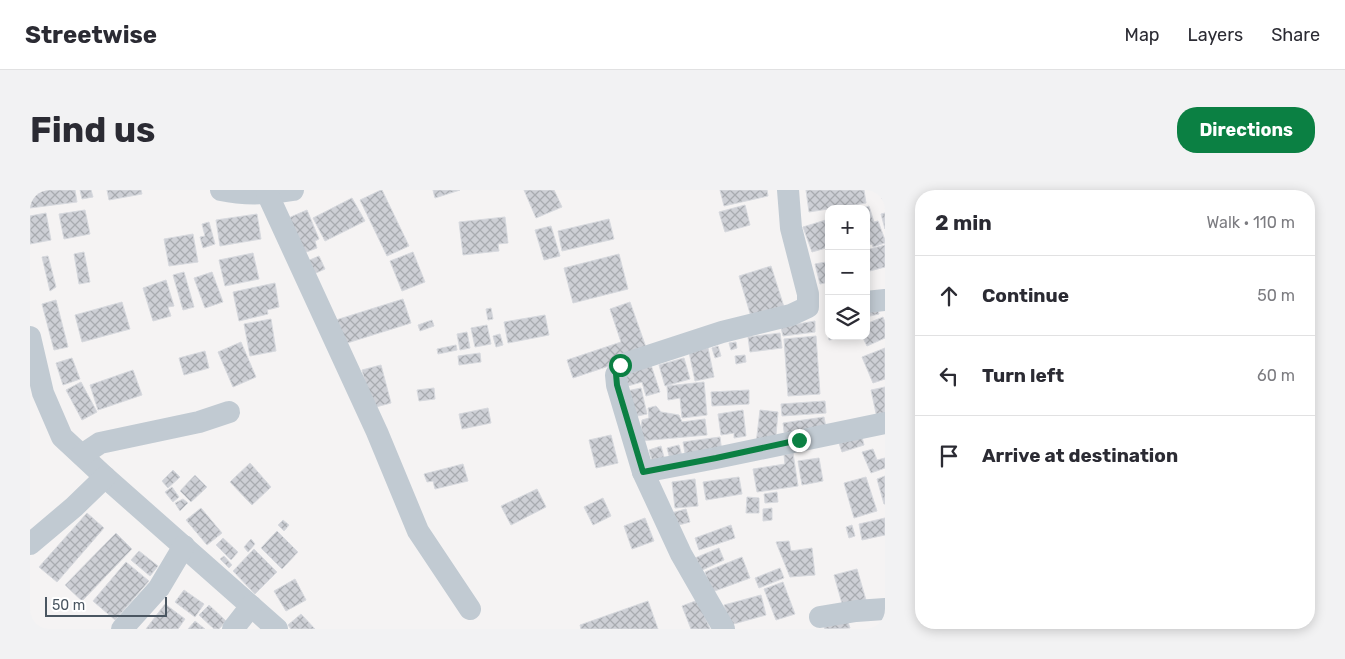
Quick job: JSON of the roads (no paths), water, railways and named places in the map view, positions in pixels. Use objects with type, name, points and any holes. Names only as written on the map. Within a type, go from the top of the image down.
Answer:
[{"type":"street","points":[[221,190],[246,193],[293,190]]},
{"type":"street","points":[[724,629],[681,554],[643,472],[617,385],[616,374],[620,365],[722,332],[791,315],[808,308],[808,294],[791,228],[788,190]]},
{"type":"street","points":[[267,193],[377,432],[418,531],[470,610]]},
{"type":"street","points":[[870,302],[885,300]]},
{"type":"street","points":[[31,344],[43,393],[62,437],[277,629]]},
{"type":"street","points":[[82,455],[100,443],[199,422],[230,412]]},
{"type":"street","points":[[643,472],[885,423]]},
{"type":"street","points":[[30,544],[74,507],[105,477]]},
{"type":"street","points":[[122,629],[159,588],[184,546]]},
{"type":"street","points":[[233,629],[251,606]]},
{"type":"street","points":[[820,616],[856,610],[885,609]]}]
